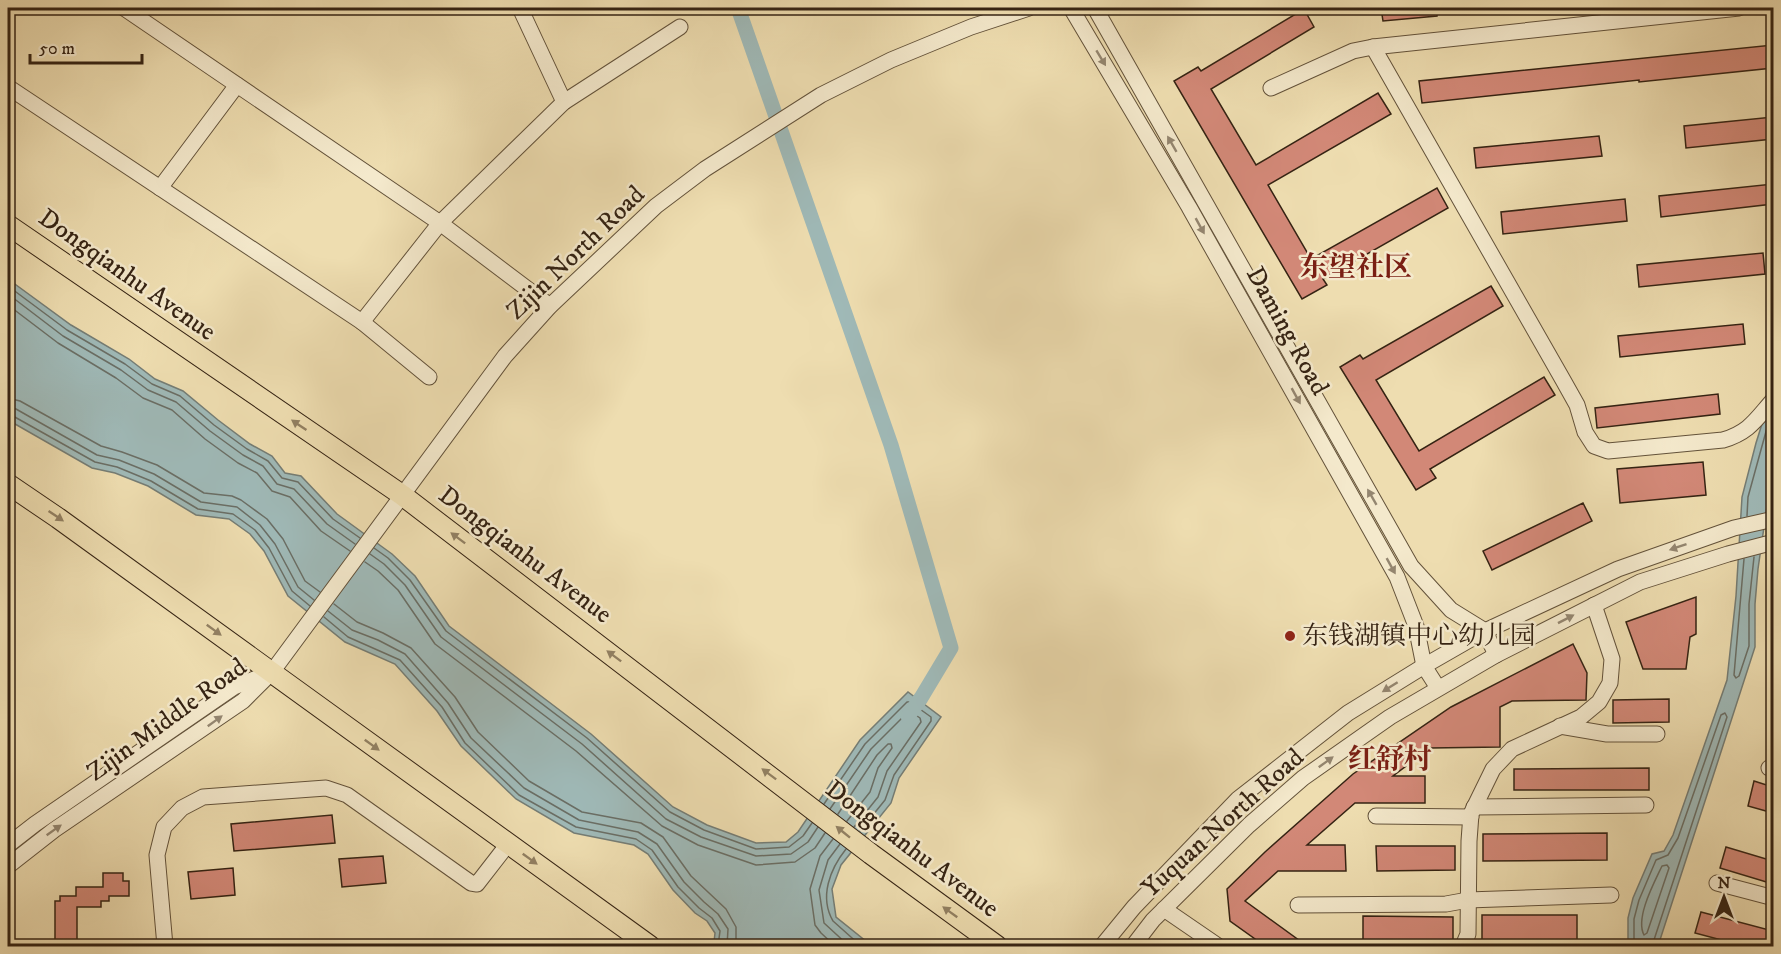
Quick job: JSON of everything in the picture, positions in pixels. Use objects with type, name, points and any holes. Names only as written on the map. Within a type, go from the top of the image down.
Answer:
[{"type":"main road","name":"Dongqianhu Avenue","points":[[8,225],[402,495],[871,854],[997,946]]},
{"type":"main road","points":[[8,484],[650,946]]},
{"type":"street","points":[[124,8],[440,223],[550,306]]},
{"type":"street","points":[[520,8],[564,102]]},
{"type":"street","name":"Zijin North Road","points":[[272,672],[505,356],[550,306],[657,206],[705,169],[821,95],[891,60],[971,27],[1029,8]]},
{"type":"street","name":"Daming Road","points":[[1071,8],[1189,207],[1397,577],[1416,626],[1424,666],[1438,688]]},
{"type":"street","name":"Daming Road","points":[[1095,8],[1411,566],[1451,610],[1485,631]]},
{"type":"street","points":[[1271,88],[1353,51],[1373,46],[1618,14],[1739,8]]},
{"type":"street","points":[[362,322],[440,223],[564,102],[680,27]]},
{"type":"street","points":[[1373,46],[1577,405],[1585,432],[1594,446],[1608,451],[1723,440],[1738,436],[1746,430],[1773,399]]},
{"type":"street","points":[[160,188],[237,85]]},
{"type":"street","points":[[8,87],[362,322],[429,377]]},
{"type":"street","name":"Yuquan North Road","points":[[1102,946],[1134,907],[1238,799],[1348,713],[1485,631],[1618,568],[1734,528],[1773,519]]},
{"type":"street","name":"Yuquan North Road","points":[[1133,946],[1153,920],[1249,825],[1303,778],[1390,717],[1496,655],[1640,582],[1772,542]]},
{"type":"street","points":[[1463,946],[1468,934],[1472,812],[1493,769],[1512,749],[1581,717],[1599,702],[1610,683],[1612,659],[1594,605]]},
{"type":"street","points":[[1485,631],[1496,655]]},
{"type":"street","name":"Zijin Middle Road","points":[[8,845],[234,687],[272,672]]},
{"type":"street","name":"Zijin Middle Road","points":[[8,866],[54,830],[243,701],[272,672]]},
{"type":"street","points":[[1560,726],[1607,734],[1657,734]]},
{"type":"street","points":[[165,946],[157,855],[164,827],[182,808],[203,797],[326,788],[347,795],[471,883],[477,884],[508,844]]},
{"type":"street","points":[[1376,816],[1646,805]]},
{"type":"street","points":[[1717,883],[1773,898]]},
{"type":"street","points":[[1298,905],[1446,904],[1468,900],[1611,895]]},
{"type":"street","points":[[1164,909],[1218,946]]},
{"type":"water","points":[[8,279],[71,325],[129,359],[155,379],[183,391],[250,444],[272,456],[285,473],[301,476],[337,514],[392,554],[415,576],[449,626],[591,734],[673,807],[707,825],[756,843],[786,842],[798,832],[860,740],[908,692],[941,717],[899,778],[891,803],[841,865],[832,889],[836,917],[872,946],[710,946],[714,942],[715,933],[707,921],[695,913],[673,890],[648,854],[634,845],[574,833],[516,799],[461,746],[437,711],[395,664],[345,642],[288,596],[264,551],[250,534],[229,519],[196,515],[148,486],[115,473],[92,468],[8,420]]},
{"type":"water","points":[[1773,389],[1773,477],[1758,569],[1755,647],[1658,946],[1628,946],[1628,918],[1633,898],[1652,854],[1664,851],[1673,835],[1727,680],[1736,596],[1742,497]]},
{"type":"building","points":[[1381,8],[1437,8],[1437,16],[1383,21]]},
{"type":"building","points":[[1304,9],[1314,27],[1211,89],[1256,165],[1378,93],[1391,114],[1268,185],[1311,259],[1437,188],[1448,208],[1323,279],[1327,285],[1302,299],[1174,81],[1198,67],[1201,71]]},
{"type":"building","points":[[1773,45],[1773,68],[1639,82],[1639,80],[1422,103],[1419,81]]},
{"type":"building","points":[[1773,117],[1773,139],[1686,148],[1684,126]]},
{"type":"building","points":[[1599,136],[1602,156],[1476,168],[1474,148]]},
{"type":"building","points":[[1773,184],[1773,204],[1661,217],[1659,196]]},
{"type":"building","points":[[1625,199],[1627,221],[1503,234],[1501,212]]},
{"type":"building","points":[[1763,253],[1765,274],[1639,287],[1637,265]]},
{"type":"building","points":[[1491,286],[1503,306],[1376,380],[1419,451],[1544,377],[1555,395],[1430,469],[1436,478],[1416,490],[1340,367],[1360,355],[1363,359]]},
{"type":"building","points":[[1743,324],[1745,344],[1620,357],[1618,336]]},
{"type":"building","points":[[1718,394],[1720,414],[1597,428],[1595,408]]},
{"type":"building","points":[[1703,462],[1706,495],[1620,503],[1617,469]]},
{"type":"building","points":[[1583,503],[1592,521],[1492,570],[1483,551]]},
{"type":"building","points":[[1696,597],[1696,634],[1690,637],[1686,669],[1643,669],[1626,622]]},
{"type":"building","points":[[1573,644],[1587,673],[1586,700],[1512,701],[1500,707],[1500,747],[1430,748],[1393,776],[1425,776],[1425,803],[1355,803],[1307,845],[1345,845],[1346,871],[1278,871],[1245,901],[1307,946],[1265,946],[1230,921],[1227,889],[1353,774],[1451,707]]},
{"type":"building","points":[[1669,699],[1669,722],[1613,723],[1613,700]]},
{"type":"building","points":[[1649,768],[1649,790],[1514,790],[1514,769]]},
{"type":"building","points":[[1754,781],[1773,787],[1773,813],[1748,806]]},
{"type":"building","points":[[332,815],[335,843],[234,851],[231,824]]},
{"type":"building","points":[[1607,833],[1607,860],[1483,861],[1483,834]]},
{"type":"building","points":[[1376,846],[1455,846],[1455,870],[1377,871]]},
{"type":"building","points":[[1726,847],[1773,861],[1773,884],[1720,868]]},
{"type":"building","points":[[383,856],[386,883],[342,887],[339,859]]},
{"type":"building","points":[[233,868],[235,895],[191,899],[188,872]]},
{"type":"building","points":[[103,873],[123,873],[123,881],[129,881],[129,896],[109,896],[109,901],[101,901],[101,907],[77,907],[77,946],[55,946],[55,901],[60,901],[60,896],[76,896],[76,887],[103,887]]},
{"type":"building","points":[[1701,912],[1773,931],[1773,946],[1744,946],[1695,933]]},
{"type":"building","points":[[1482,915],[1577,915],[1577,941],[1482,941]]},
{"type":"building","points":[[1363,916],[1453,917],[1453,941],[1363,941]]},
{"type":"waterway","points":[[738,8],[891,445],[951,648],[908,716]]},
{"type":"place","name":"东钱湖镇中心幼儿园","points":[[1290,636]]},
{"type":"district","name":"东望社区","points":[[1356,267]]},
{"type":"district","name":"红舒村","points":[[1390,759]]}]
